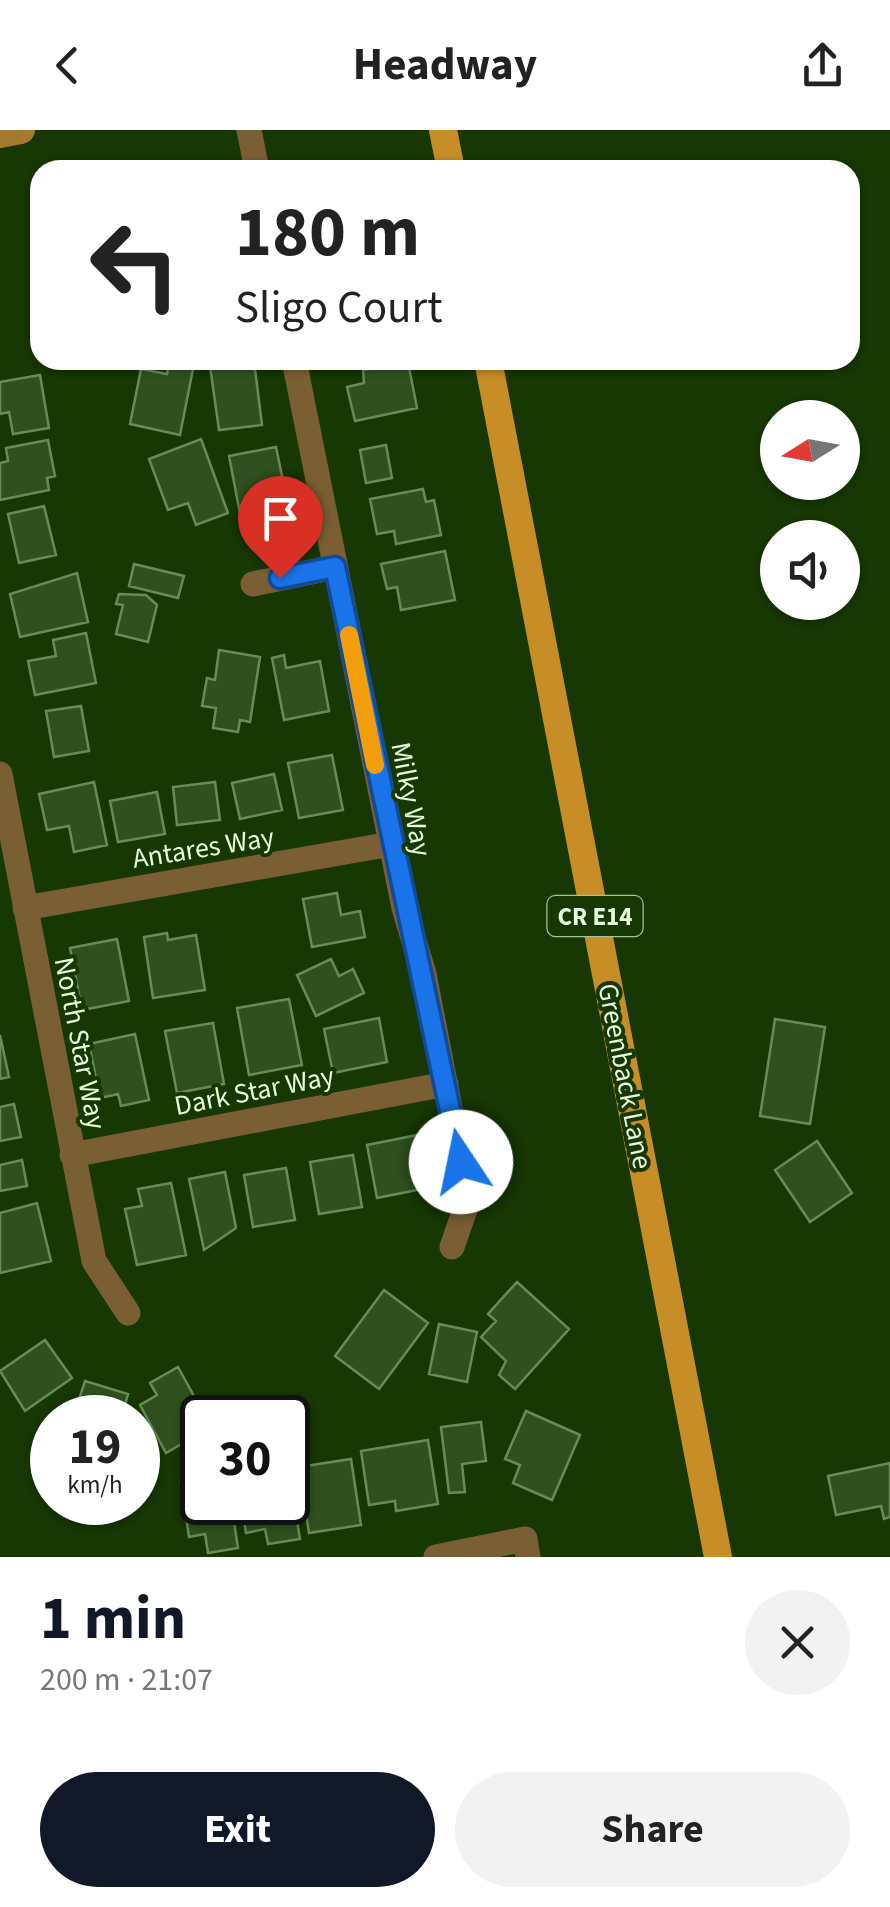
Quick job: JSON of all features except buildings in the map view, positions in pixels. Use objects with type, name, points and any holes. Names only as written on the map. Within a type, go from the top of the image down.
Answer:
[{"type":"main road","points":[[0,134],[21,130]]},
{"type":"main road","points":[[443,130],[449,160]]},
{"type":"main road","name":"Greenback Lane","points":[[490,370],[718,1557]]},
{"type":"street","points":[[249,130],[254,160]]},
{"type":"street","name":"Milky Way","points":[[296,370],[391,844],[446,1084],[468,1201],[452,1248]]},
{"type":"street","points":[[252,584],[335,567]]},
{"type":"street","name":"North Star Way","points":[[0,774],[94,1261],[128,1313]]},
{"type":"street","name":"Antares Way","points":[[25,908],[391,844]]},
{"type":"street","name":"Dark Star Way","points":[[72,1155],[446,1084]]},
{"type":"street","points":[[436,1557],[525,1539],[528,1557]]},
{"type":"slow traffic","points":[[349,635],[375,765]]},
{"type":"route","points":[[280,578],[335,567],[404,908],[424,974],[461,1162]]}]
